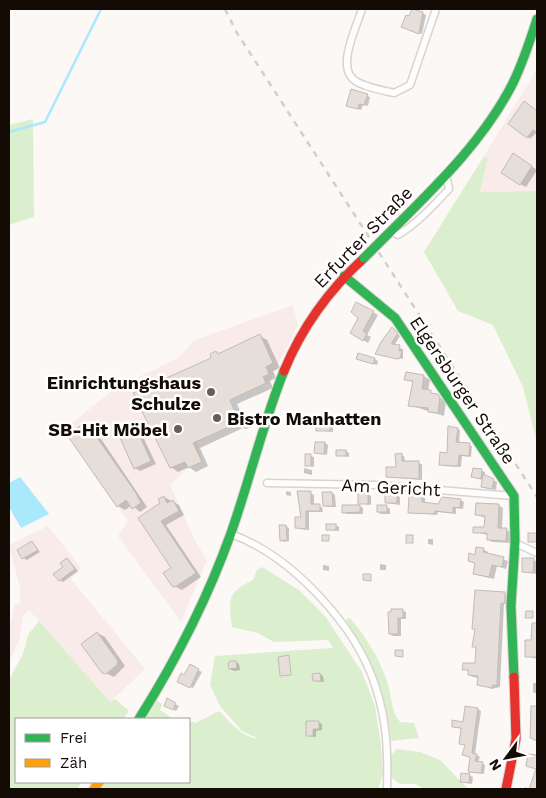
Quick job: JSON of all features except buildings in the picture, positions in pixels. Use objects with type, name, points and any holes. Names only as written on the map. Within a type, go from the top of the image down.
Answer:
[{"type":"main road","name":"Erfurter Straße","points":[[140,718],[188,634],[231,534],[273,399],[289,359],[318,308],[344,276],[446,175],[486,128],[500,108],[529,52],[537,20]]},
{"type":"main road","name":"Elgersburger Straße","points":[[344,276],[395,318],[514,496]]},
{"type":"main road","points":[[506,789],[516,739],[511,606],[515,542],[514,496]]},
{"type":"street","points":[[362,9],[347,55],[347,69],[354,80],[394,93],[410,85],[436,9]]},
{"type":"street","name":"Am Gericht","points":[[267,483],[377,485],[514,496]]},
{"type":"street","points":[[231,534],[263,551],[300,578],[332,611],[347,633],[376,686],[388,748],[387,789]]},
{"type":"street","points":[[515,542],[537,553]]},
{"type":"shaded area","points":[[537,69],[537,191],[480,192],[488,160],[484,156]]},
{"type":"shaded area","points":[[293,305],[298,325],[270,381],[230,400],[236,414],[242,411],[247,421],[197,441],[202,462],[188,468],[170,485],[196,543],[207,560],[181,622],[118,536],[128,521],[63,430],[116,388],[178,358],[195,340]]},
{"type":"shaded area","points":[[48,526],[81,568],[71,579],[145,669],[110,702],[29,610],[23,616],[19,640],[9,662],[9,630],[15,604],[20,603],[20,588],[9,545]]},
{"type":"green space","points":[[33,119],[34,217],[9,225],[9,125]]},
{"type":"green space","points":[[484,156],[488,159],[480,192],[537,191],[537,443],[523,387],[493,325],[458,311],[424,252]]},
{"type":"green space","points":[[262,567],[299,590],[325,616],[362,672],[375,706],[381,745],[383,775],[378,789],[98,789],[101,783],[190,783],[190,721],[196,723],[219,711],[232,725],[242,732],[259,739],[242,731],[220,706],[210,685],[215,656],[333,648],[328,640],[274,642],[258,633],[232,627],[231,598],[238,589],[253,580],[257,570]]},
{"type":"green space","points":[[349,617],[362,633],[377,658],[385,675],[397,718],[400,722],[414,723],[419,738],[391,741],[379,692],[369,664],[346,620]]},
{"type":"green space","points":[[39,621],[110,702],[115,699],[129,711],[124,718],[15,718],[15,783],[81,783],[77,789],[9,789],[9,680],[23,654],[28,635]]},
{"type":"green space","points":[[155,699],[162,704],[160,710],[172,718],[143,718]]},
{"type":"green space","points":[[397,749],[420,752],[440,760],[468,789],[424,789],[416,784],[400,784],[391,777],[391,755]]},
{"type":"water","points":[[20,477],[49,514],[21,528],[9,507],[9,483]]},
{"type":"waterway","points":[[9,132],[45,122],[101,9]]},
{"type":"railway","points":[[225,9],[237,33],[537,497]]},
{"type":"traffic: fast","points":[[387,235],[456,164],[501,105],[520,67],[537,19]]},
{"type":"traffic: fast","points":[[364,258],[387,235]]},
{"type":"traffic: fast","points":[[344,276],[395,318],[514,496],[515,543],[511,606],[514,677]]},
{"type":"traffic: fast","points":[[140,718],[166,674],[202,605],[222,557],[284,371]]},
{"type":"traffic: slow","points":[[94,789],[98,783]]},
{"type":"traffic: jam","points":[[284,371],[308,324],[339,283],[364,258]]},
{"type":"traffic: jam","points":[[506,789],[516,739],[514,677]]},
{"type":"place","name":"Einrichtungshaus Schulze","points":[[211,392]]},
{"type":"place","name":"Bistro Manhatten","points":[[217,418]]},
{"type":"place","name":"SB-Hit Möbel","points":[[178,429]]}]
